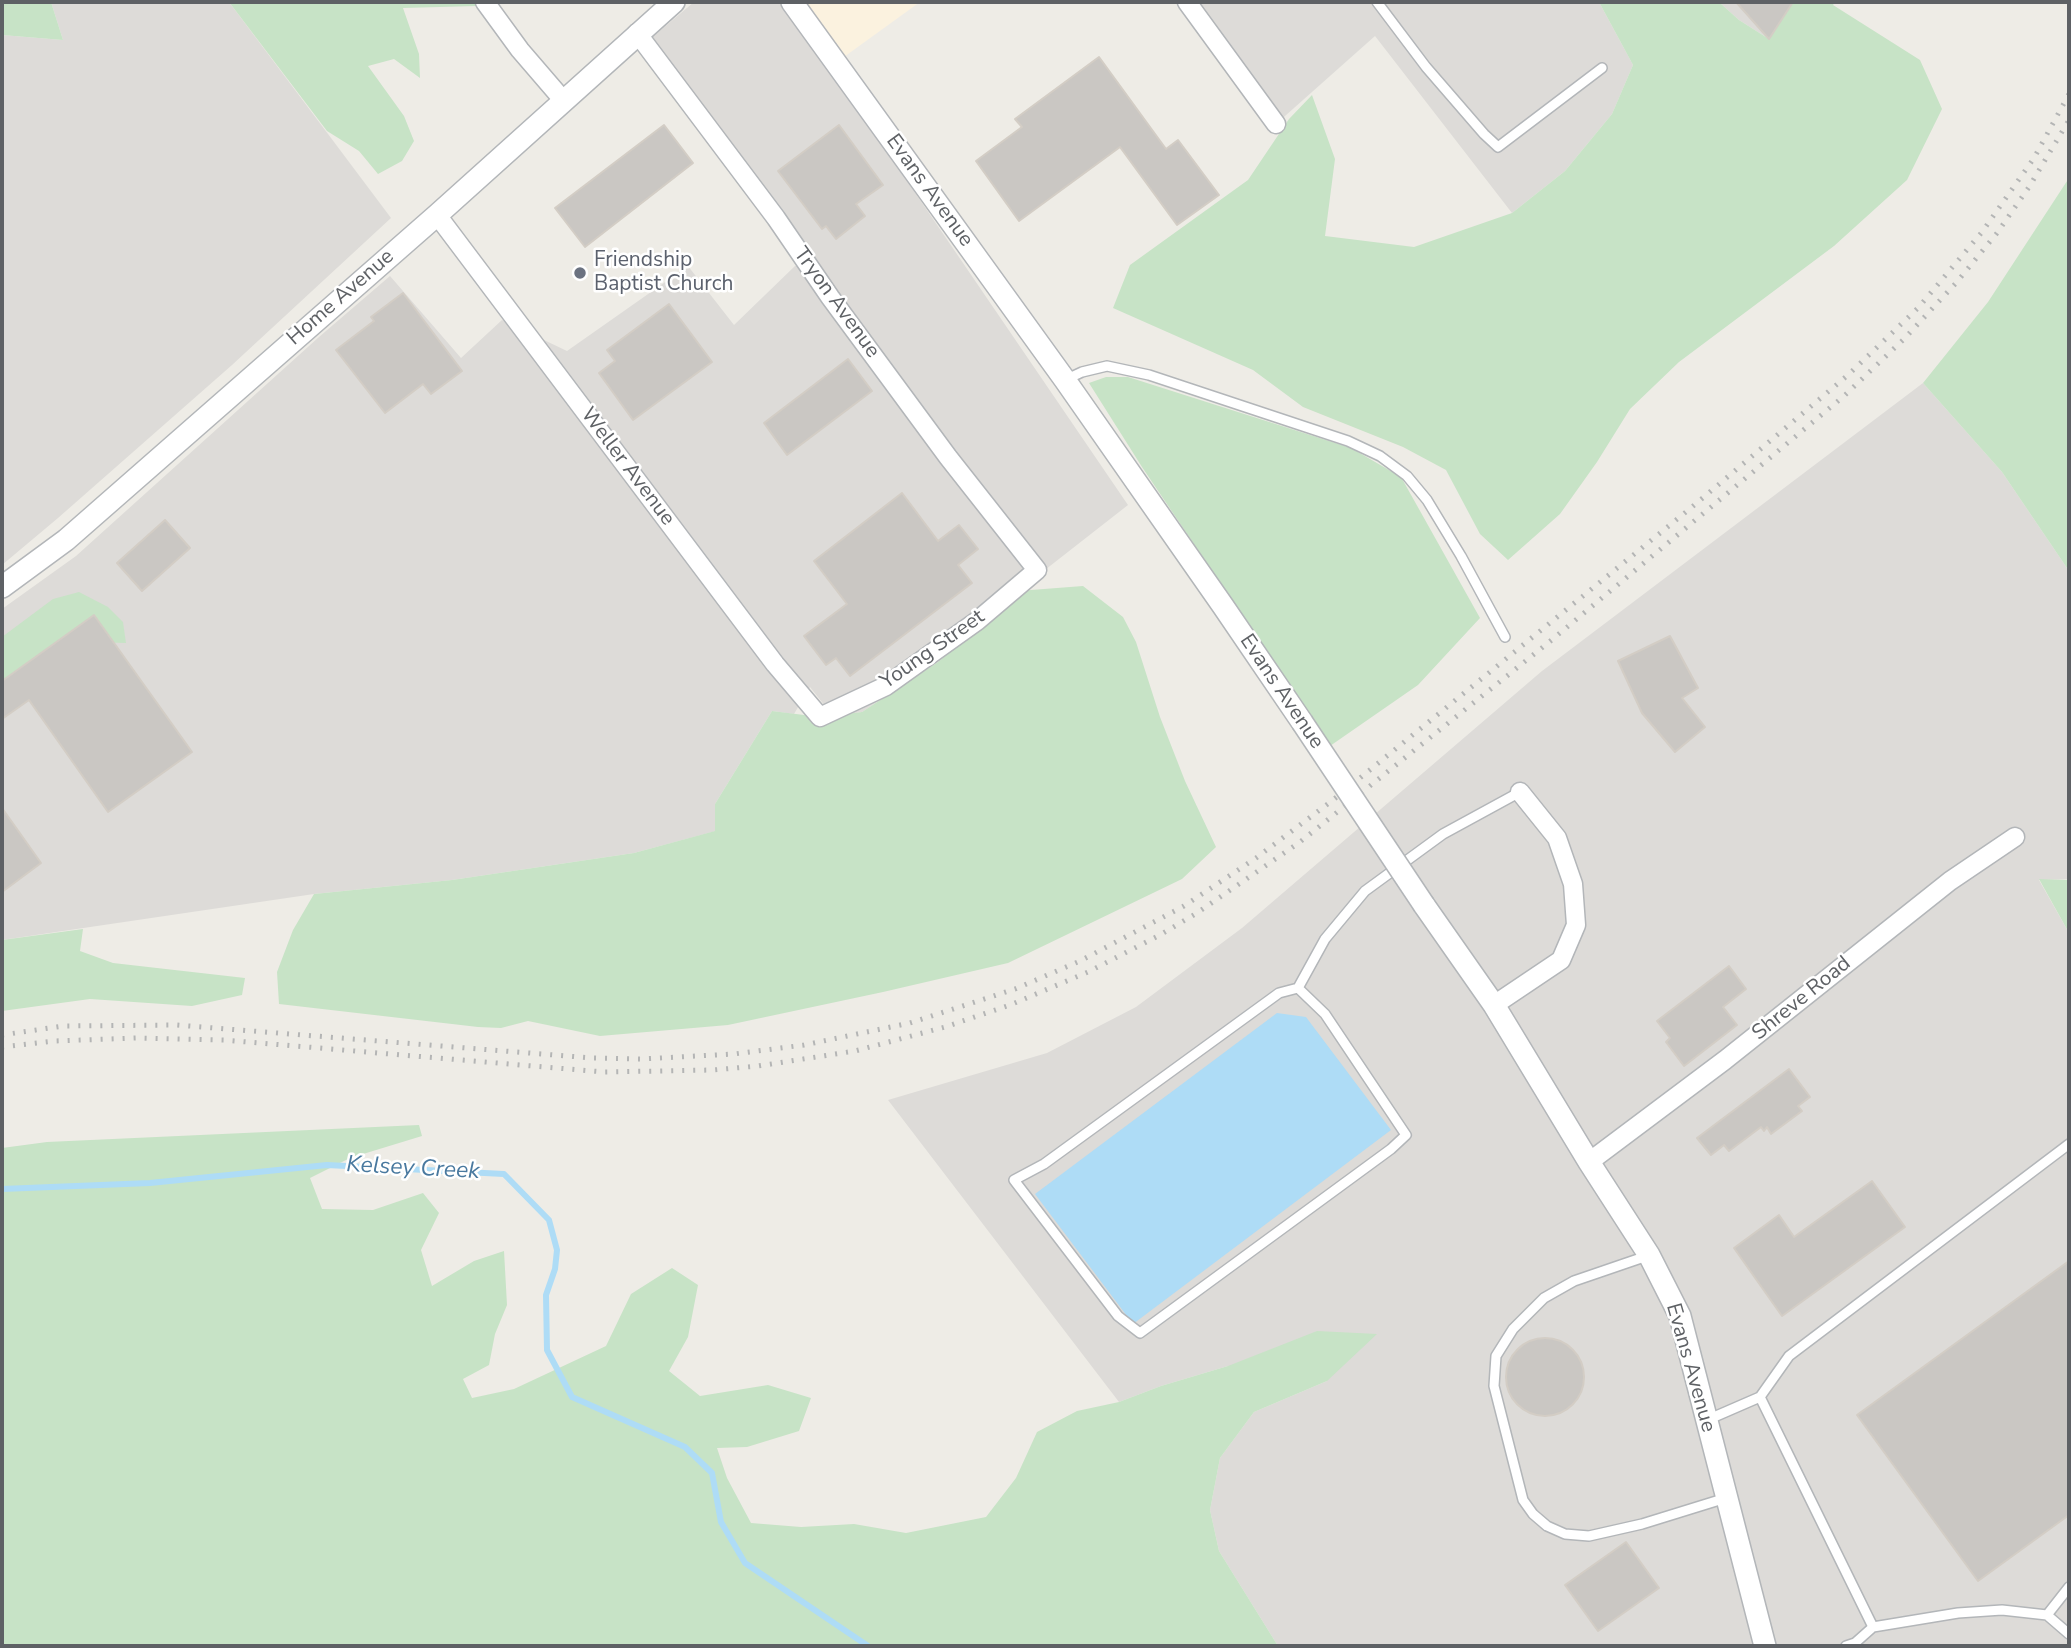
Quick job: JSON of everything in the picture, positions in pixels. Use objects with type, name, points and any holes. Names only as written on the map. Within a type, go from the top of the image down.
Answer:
[{"type":"street","points":[[485,2],[520,50],[563,100]]},
{"type":"street","name":"Evans Avenue","points":[[792,2],[1065,380],[1265,667],[1494,1005],[1589,1163],[1649,1255],[1680,1316],[1765,1646]]},
{"type":"street","points":[[1186,2],[1276,124]]},
{"type":"street","name":"Home Avenue","points":[[2,587],[66,540],[437,215],[671,3]]},
{"type":"street","name":"Tryon Avenue","points":[[637,33],[776,218],[830,297],[948,457],[1037,570]]},
{"type":"street","name":"Weller Avenue","points":[[437,215],[775,664],[820,717]]},
{"type":"street","name":"Young Street","points":[[820,717],[886,686],[977,621],[1037,570]]},
{"type":"street","points":[[1494,1005],[1561,960],[1576,925],[1573,884],[1556,838],[1520,792]]},
{"type":"street","name":"Shreve Road","points":[[1589,1163],[1725,1060],[1950,881],[2015,837]]},
{"type":"lane","points":[[1377,2],[1426,67],[1483,134],[1498,147],[1602,68]]},
{"type":"lane","points":[[1065,380],[1082,372],[1107,366],[1149,375],[1348,441],[1380,456],[1407,476],[1427,500],[1505,637]]},
{"type":"lane","points":[[1298,988],[1325,1014],[1406,1135],[1391,1149],[1140,1333],[1118,1316],[1014,1180],[1044,1164],[1279,993],[1298,988],[1325,939],[1365,891],[1443,834],[1520,792]]},
{"type":"lane","points":[[1707,1420],[1760,1397],[1789,1356],[2069,1144]]},
{"type":"lane","points":[[1649,1255],[1574,1281],[1544,1298],[1513,1329],[1496,1356],[1494,1386],[1523,1500],[1533,1514],[1547,1526],[1565,1534],[1589,1536],[1642,1524],[1727,1498]]},
{"type":"lane","points":[[1760,1397],[1873,1627]]},
{"type":"lane","points":[[2047,1615],[2069,1587]]},
{"type":"lane","points":[[1846,1646],[1855,1643],[1873,1627],[1958,1612],[2002,1610],[2047,1615],[2069,1634]]},
{"type":"shaded area","points":[[51,2],[229,2],[391,218],[232,365],[2,565],[2,35],[63,40]]},
{"type":"shaded area","points":[[694,2],[785,2],[1128,505],[1018,591],[991,618],[938,662],[862,712],[833,716],[810,687],[794,714],[772,711],[715,804],[716,831],[634,853],[452,880],[314,894],[2,940],[2,609],[76,556],[390,276],[461,358],[502,320],[567,351],[688,266],[734,325],[795,266],[812,257],[649,40]]},
{"type":"shaded area","points":[[792,2],[920,2],[837,62]]},
{"type":"shaded area","points":[[1187,2],[1599,2],[1633,65],[1612,114],[1565,171],[1512,213],[1375,36],[1276,124]]},
{"type":"shaded area","points":[[1719,2],[1793,2],[1769,39],[1739,20]]},
{"type":"shaded area","points":[[1923,383],[2002,472],[2069,571],[2069,879],[2039,880],[2069,933],[2069,1646],[1278,1646],[1219,1551],[1210,1510],[1220,1458],[1254,1412],[1327,1381],[1228,1366],[1119,1402],[888,1100],[1047,1053],[1136,1007],[1242,928],[1542,671]]},
{"type":"green space","points":[[2,2],[51,2],[63,40],[2,35]]},
{"type":"green space","points":[[229,2],[474,2],[477,6],[403,8],[419,54],[420,78],[394,59],[368,66],[404,116],[414,141],[402,161],[378,174],[359,151],[327,131]]},
{"type":"green space","points":[[1599,2],[1719,2],[1739,20],[1769,39],[1793,2],[1835,2],[1833,5],[1920,60],[1942,109],[1907,180],[1834,246],[1679,362],[1630,409],[1560,514],[1508,560],[1480,534],[1446,470],[1403,447],[1303,407],[1253,370],[1113,308],[1130,265],[1248,180],[1289,119],[1312,95],[1335,159],[1325,236],[1414,247],[1512,213],[1565,171],[1612,114],[1633,65]]},
{"type":"green space","points":[[2069,178],[2069,571],[2002,472],[1923,383],[1988,302]]},
{"type":"green space","points":[[1106,377],[1128,377],[1351,448],[1401,477],[1480,618],[1418,685],[1330,746],[1142,467],[1089,383]]},
{"type":"green space","points":[[1083,586],[1123,617],[1136,642],[1160,717],[1185,781],[1216,847],[1182,879],[1008,963],[728,1025],[600,1036],[528,1021],[501,1028],[478,1027],[279,1004],[277,972],[293,930],[314,894],[452,880],[634,853],[715,831],[715,804],[772,711],[820,717],[862,712],[938,662],[991,618],[1018,591]]},
{"type":"green space","points":[[79,592],[108,607],[123,622],[126,643],[91,642],[2,685],[2,637],[53,599]]},
{"type":"green space","points":[[2039,879],[2069,880],[2069,933]]},
{"type":"green space","points":[[83,929],[80,951],[113,963],[245,978],[242,995],[192,1006],[90,999],[2,1011],[2,940]]},
{"type":"green space","points":[[419,1125],[422,1136],[350,1158],[310,1178],[322,1209],[373,1210],[423,1193],[439,1213],[421,1250],[432,1286],[474,1261],[504,1251],[507,1305],[495,1334],[489,1365],[463,1379],[472,1398],[514,1389],[606,1346],[631,1294],[672,1268],[698,1285],[688,1337],[669,1371],[700,1396],[768,1385],[811,1398],[799,1431],[747,1447],[717,1448],[727,1478],[751,1523],[801,1527],[854,1524],[906,1533],[986,1517],[1016,1478],[1037,1432],[1077,1411],[1119,1402],[1228,1366],[1317,1331],[1377,1334],[1327,1381],[1254,1412],[1220,1458],[1210,1510],[1219,1551],[1278,1646],[2,1646],[2,1148],[47,1142]]},
{"type":"water","points":[[1277,1013],[1306,1017],[1391,1130],[1133,1324],[1035,1194]]},
{"type":"building","points":[[1736,2],[1793,2],[1769,39]]},
{"type":"building","points":[[1099,57],[1166,149],[1178,140],[1219,195],[1177,225],[1120,147],[1019,221],[976,161],[1022,127],[1015,119]]},
{"type":"building","points":[[664,125],[693,163],[585,247],[555,208]]},
{"type":"building","points":[[839,125],[883,185],[856,204],[865,216],[836,239],[826,226],[822,229],[778,171]]},
{"type":"building","points":[[403,293],[462,371],[431,394],[423,384],[385,413],[336,350],[374,321],[371,317]]},
{"type":"building","points":[[669,304],[712,362],[633,420],[599,373],[615,361],[607,350]]},
{"type":"building","points":[[848,359],[872,391],[787,455],[764,423]]},
{"type":"building","points":[[902,493],[938,541],[959,525],[978,549],[958,565],[972,583],[850,676],[836,658],[826,665],[804,636],[847,604],[814,561]]},
{"type":"building","points":[[165,520],[190,548],[142,591],[117,563]]},
{"type":"building","points":[[94,615],[192,752],[108,812],[29,700],[2,719],[2,681]]},
{"type":"building","points":[[1670,636],[1698,688],[1682,698],[1705,727],[1675,752],[1642,713],[1618,661]]},
{"type":"building","points":[[2,808],[41,863],[2,892]]},
{"type":"building","points":[[1729,966],[1746,989],[1723,1007],[1737,1025],[1684,1066],[1666,1042],[1670,1038],[1657,1021]]},
{"type":"building","points":[[1789,1069],[1810,1097],[1798,1106],[1802,1111],[1771,1134],[1767,1127],[1764,1131],[1761,1127],[1729,1151],[1724,1145],[1711,1155],[1697,1138]]},
{"type":"building","points":[[1872,1181],[1905,1227],[1782,1316],[1734,1248],[1779,1215],[1794,1237]]},
{"type":"building","points":[[2069,1261],[2069,1515],[1978,1581],[1857,1415]]},
{"type":"building","points":[[1545,1338],[1560,1341],[1573,1349],[1581,1362],[1584,1377],[1581,1392],[1573,1405],[1560,1413],[1545,1416],[1530,1413],[1517,1405],[1509,1392],[1506,1377],[1509,1362],[1517,1349],[1530,1341]]},
{"type":"building","points":[[1626,1542],[1659,1588],[1598,1631],[1565,1585]]},
{"type":"waterway","name":"Kelsey Creek","points":[[2,1189],[150,1183],[327,1165],[504,1174],[549,1220],[557,1250],[555,1269],[546,1295],[547,1350],[572,1397],[685,1447],[712,1473],[721,1522],[745,1563],[868,1646]]},
{"type":"railway","points":[[2,1035],[63,1026],[177,1025],[592,1058],[641,1059],[734,1054],[804,1045],[910,1023],[1015,989],[1080,961],[1184,906],[1256,858],[1333,800],[1692,507],[1848,375],[1918,308],[1982,232],[2034,158],[2069,94]]},
{"type":"railway","points":[[2,1047],[55,1041],[136,1038],[224,1040],[604,1072],[713,1070],[855,1051],[945,1027],[1010,1005],[1088,972],[1197,913],[1300,842],[1548,643],[1844,396],[1904,339],[1956,283],[1997,233],[2029,187],[2069,120]]},
{"type":"place","name":"Friendship Baptist Church","points":[[580,273]]}]
